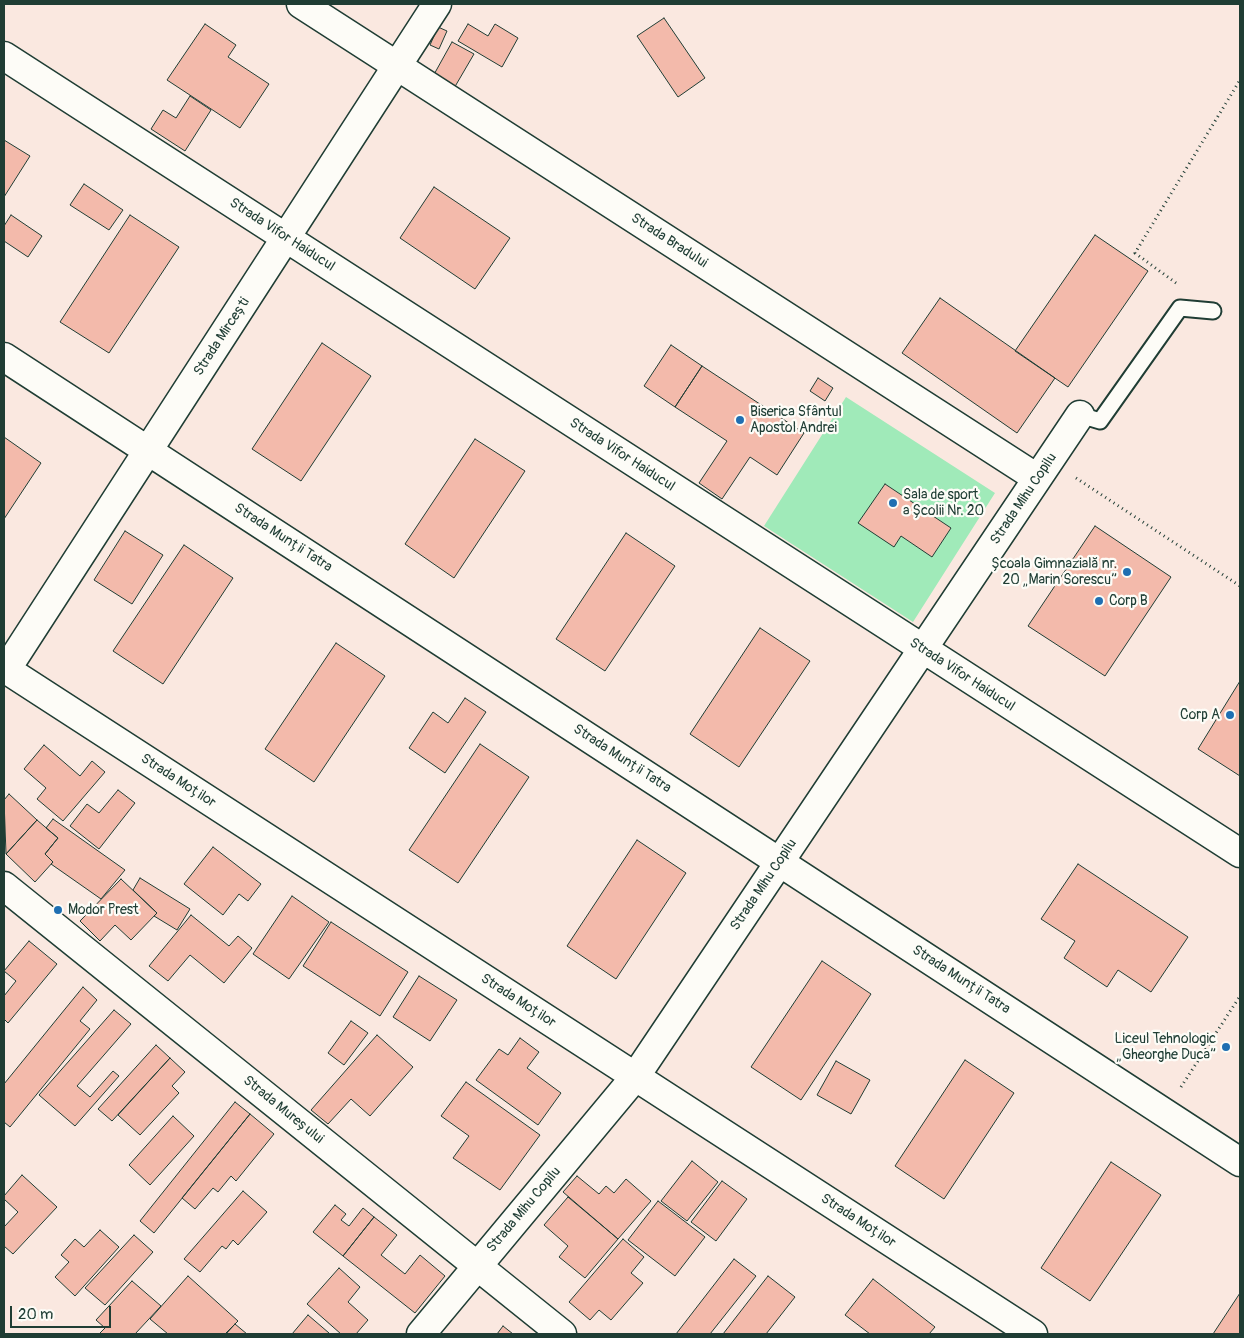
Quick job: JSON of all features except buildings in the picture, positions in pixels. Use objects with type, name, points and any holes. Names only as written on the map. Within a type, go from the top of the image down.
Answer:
[{"type":"street","name":"Strada Bradului","points":[[301,4],[397,66],[1043,469]]},
{"type":"street","name":"Strada Mircești","points":[[5,669],[437,4]]},
{"type":"street","name":"Strada Vifor Haiducul","points":[[4,56],[922,650],[1240,853]]},
{"type":"street","name":"Strada Munții Tatra","points":[[4,357],[1240,1162]]},
{"type":"street","name":"Strada Mihu Copilu","points":[[421,1334],[636,1077],[1080,415]]},
{"type":"street","name":"Strada Moților","points":[[5,669],[1032,1334]]},
{"type":"street","name":"Strada Mureșului","points":[[4,886],[562,1334]]},
{"type":"lane","points":[[1080,415],[1100,421],[1180,308],[1213,310]]},
{"type":"path","points":[[1134,253],[1240,80]]},
{"type":"path","points":[[1043,469],[1240,586]]},
{"type":"path","points":[[1165,1113],[1240,996]]},
{"type":"green space","points":[[846,397],[995,493],[913,622],[764,526]],"holes":[[[885,484],[951,528],[932,557],[901,536],[894,546],[859,523]]]},
{"type":"place","name":"Biserica Sfântul Apostol Andrei","points":[[740,420]]},
{"type":"place","name":"Sala de sport a Școlii Nr. 20","points":[[893,503]]},
{"type":"place","name":"Școala Gimnazială nr. 20 „Marin Sorescu”","points":[[1127,572]]},
{"type":"place","name":"Corp B","points":[[1099,601]]},
{"type":"place","name":"Corp A","points":[[1230,715]]},
{"type":"place","name":"Modor Prest","points":[[58,910]]},
{"type":"place","name":"Liceul Tehnologic „Gheorghe Duca”","points":[[1226,1047]]}]
